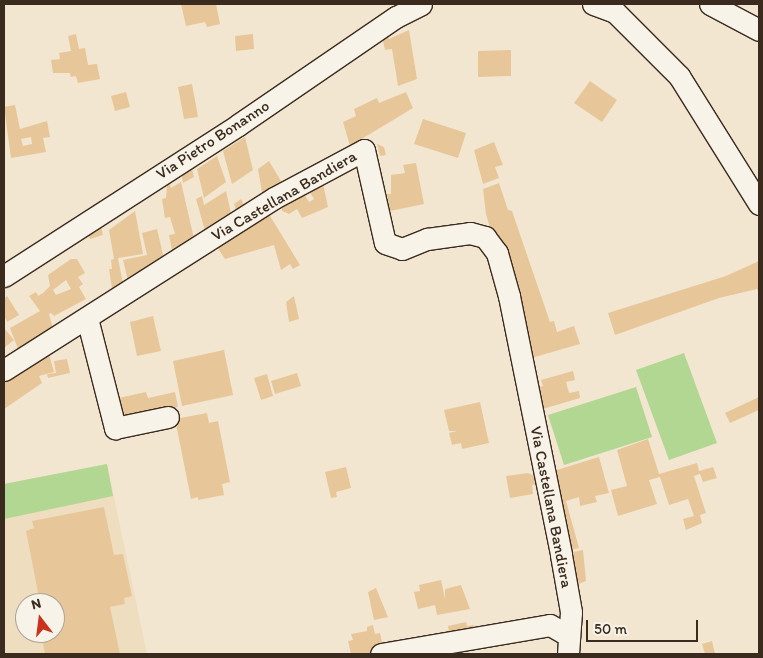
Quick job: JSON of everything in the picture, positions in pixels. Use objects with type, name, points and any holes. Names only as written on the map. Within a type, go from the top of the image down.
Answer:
[{"type":"street","name":"Via Pietro Bonanno","points":[[4,276],[238,125],[396,17],[421,4]]},
{"type":"street","points":[[592,4],[615,12],[679,76],[759,204]]},
{"type":"street","points":[[710,4],[759,30]]},
{"type":"street","name":"Via Castellana Bandiera","points":[[4,370],[274,198],[364,150],[385,243],[402,248],[426,239],[470,233],[485,237],[498,253],[509,296],[561,555],[571,612],[569,645]]},
{"type":"street","points":[[87,318],[115,428],[168,417]]},
{"type":"street","points":[[380,654],[550,625],[569,645]]},
{"type":"shaded area","points":[[107,464],[147,654],[4,654],[4,484]]},
{"type":"green space","points":[[684,353],[717,443],[669,460],[636,370]]},
{"type":"green space","points":[[636,387],[652,437],[564,465],[548,415]]},
{"type":"green space","points":[[107,464],[113,496],[4,519],[4,484]]},
{"type":"building","points":[[181,4],[216,4],[220,24],[207,27],[205,22],[186,26]]},
{"type":"building","points":[[409,30],[417,79],[398,86],[392,49],[385,50],[382,37],[387,34],[389,39]]},
{"type":"building","points":[[76,34],[79,49],[85,48],[88,65],[97,64],[100,79],[78,83],[76,76],[71,77],[70,73],[53,73],[51,60],[60,59],[59,53],[71,51],[68,36]]},
{"type":"building","points":[[253,34],[254,49],[236,51],[235,36]]},
{"type":"building","points":[[511,50],[511,76],[478,77],[478,51]]},
{"type":"building","points":[[590,81],[617,100],[602,122],[574,103]]},
{"type":"building","points":[[192,84],[198,117],[184,119],[178,87]]},
{"type":"building","points":[[126,92],[130,107],[115,111],[111,96]]},
{"type":"building","points":[[406,92],[413,108],[350,146],[343,122],[356,116],[354,109],[377,98],[379,103]]},
{"type":"building","points":[[15,105],[20,129],[47,121],[50,137],[43,138],[46,152],[11,158],[4,107]],"holes":[[[31,137],[32,144],[23,146],[21,139]]]},
{"type":"building","points":[[423,119],[466,133],[458,158],[414,144]]},
{"type":"building","points":[[245,137],[253,170],[232,184],[223,151]]},
{"type":"building","points":[[494,142],[503,165],[495,167],[499,178],[483,184],[474,150]]},
{"type":"building","points":[[377,144],[384,147],[386,155],[380,156]]},
{"type":"building","points":[[217,156],[226,182],[204,198],[197,169]]},
{"type":"building","points":[[269,161],[284,186],[263,198],[258,169]]},
{"type":"building","points":[[416,163],[424,204],[390,211],[387,194],[391,194],[391,175],[405,173],[403,165]]},
{"type":"building","points":[[191,164],[194,177],[183,183],[181,171]]},
{"type":"building","points":[[322,179],[328,207],[302,218],[297,209],[289,214],[282,211],[282,203],[302,191],[309,202],[314,199],[307,188]]},
{"type":"building","points":[[181,182],[195,243],[173,256],[169,235],[175,234],[170,217],[165,218],[162,199],[166,198],[167,185],[170,184],[171,188]]},
{"type":"building","points":[[499,183],[508,210],[512,211],[550,322],[554,321],[557,332],[574,326],[580,344],[528,359],[486,214],[483,189]]},
{"type":"building","points":[[226,191],[231,213],[236,210],[234,204],[241,199],[246,209],[206,234],[196,199],[202,196],[204,205]]},
{"type":"building","points":[[135,211],[143,254],[118,258],[124,289],[113,295],[109,269],[112,269],[111,260],[114,259],[109,230]]},
{"type":"building","points":[[267,211],[300,265],[293,269],[290,264],[281,270],[274,245],[225,259],[215,244]]},
{"type":"building","points":[[101,226],[103,235],[90,239],[88,235]]},
{"type":"building","points":[[157,229],[165,263],[129,285],[123,260],[147,255],[142,233]]},
{"type":"building","points":[[71,259],[77,259],[85,273],[78,277],[83,284],[79,287],[86,299],[54,316],[51,313],[49,314],[54,332],[20,354],[10,328],[40,311],[29,296],[36,292],[38,296],[50,286],[48,275]],"holes":[[[66,280],[71,289],[56,295],[53,290]]]},
{"type":"building","points":[[759,261],[759,293],[757,289],[719,298],[615,335],[608,313],[726,276]]},
{"type":"building","points":[[7,296],[19,315],[7,322],[4,316],[4,299]]},
{"type":"building","points":[[294,296],[299,319],[289,322],[286,302]]},
{"type":"building","points":[[153,316],[161,351],[137,356],[130,322]]},
{"type":"building","points":[[4,328],[14,340],[4,348]]},
{"type":"building","points":[[224,350],[233,395],[182,406],[173,361]]},
{"type":"building","points":[[49,354],[54,372],[39,376],[42,383],[4,409],[4,376]]},
{"type":"building","points":[[67,359],[70,373],[48,378],[47,374],[56,373],[54,361]]},
{"type":"building","points":[[573,371],[575,380],[566,382],[569,393],[579,391],[580,398],[536,411],[530,390],[543,386],[541,380]]},
{"type":"building","points":[[297,373],[301,386],[275,394],[271,381]]},
{"type":"building","points":[[267,374],[273,396],[261,400],[254,378]]},
{"type":"building","points":[[146,392],[148,398],[175,392],[178,407],[126,419],[119,398]]},
{"type":"building","points":[[759,397],[759,410],[730,423],[725,413]]},
{"type":"building","points":[[480,402],[489,443],[462,449],[461,443],[452,445],[449,433],[457,431],[449,431],[444,410]]},
{"type":"building","points":[[207,413],[209,423],[218,421],[230,482],[222,484],[224,495],[198,500],[198,497],[191,499],[175,419]]},
{"type":"building","points":[[648,439],[659,474],[697,463],[699,471],[713,467],[717,478],[703,482],[700,474],[694,476],[706,513],[700,515],[702,523],[686,530],[683,519],[694,516],[688,499],[669,505],[660,477],[649,480],[657,504],[618,516],[611,490],[627,486],[617,450]]},
{"type":"building","points":[[599,457],[609,493],[595,496],[597,502],[580,506],[579,497],[566,501],[579,548],[562,552],[547,473]]},
{"type":"building","points":[[346,467],[351,488],[336,492],[337,497],[331,498],[325,472]]},
{"type":"building","points":[[528,473],[536,477],[538,484],[532,485],[533,494],[510,498],[506,476]]},
{"type":"building","points":[[104,507],[114,555],[123,554],[132,596],[124,598],[125,604],[110,607],[120,654],[45,654],[43,643],[65,643],[65,593],[38,593],[26,531],[34,528],[32,521]]},
{"type":"building","points":[[583,550],[586,581],[569,588],[563,554]]},
{"type":"building","points":[[441,580],[445,599],[445,589],[461,585],[470,609],[437,615],[435,605],[418,609],[414,592],[420,591],[419,585]]},
{"type":"building","points":[[376,588],[388,617],[374,620],[368,592]]},
{"type":"building","points":[[466,622],[467,626],[474,625],[475,634],[450,637],[448,626]]},
{"type":"building","points":[[373,625],[375,634],[380,633],[384,651],[388,641],[394,640],[401,642],[405,648],[378,654],[351,654],[348,641],[353,640],[351,634],[367,631],[367,627]]},
{"type":"building","points":[[712,641],[715,654],[705,654],[702,644]]}]
